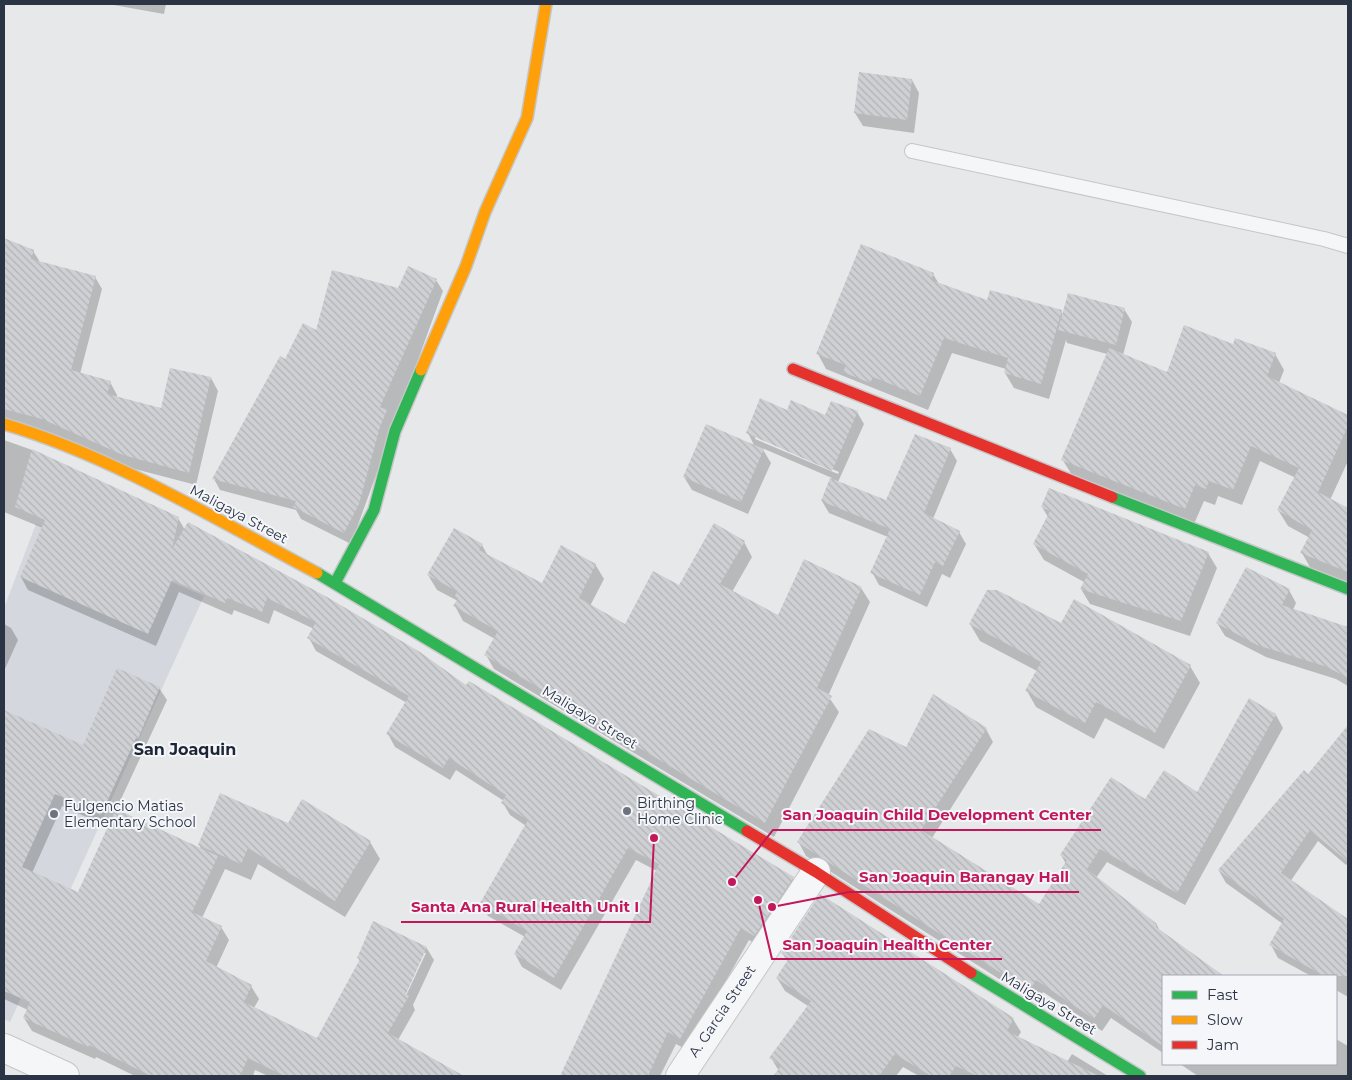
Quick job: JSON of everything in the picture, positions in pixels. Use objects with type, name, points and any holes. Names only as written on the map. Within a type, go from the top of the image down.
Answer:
[{"type":"street","points":[[335,583],[374,510],[395,431],[466,266],[484,212],[527,118],[546,4]]},
{"type":"street","points":[[793,369],[976,441],[1091,489],[1348,588]]},
{"type":"street","name":"Maligaya Street","points":[[4,424],[41,435],[159,489],[335,583],[816,872],[995,988],[1140,1076]]},
{"type":"street","name":"A. Garcia Street","points":[[680,1076],[816,872]]},
{"type":"street","points":[[4,1048],[65,1076]]},
{"type":"lane","points":[[912,152],[1324,238],[1348,246]]},
{"type":"shaded area","name":"Fulgencio Matias Elementary School","points":[[36,524],[204,596],[10,1022],[4,1019],[4,608]]},
{"type":"building","points":[[859,72],[912,79],[907,120],[854,113]]},
{"type":"building","points":[[4,238],[34,250],[31,259],[96,276],[71,370],[111,381],[107,394],[161,408],[170,368],[211,377],[189,473],[123,455],[42,419],[4,409]]},
{"type":"building","points":[[861,244],[934,273],[931,280],[987,300],[990,290],[1062,310],[1041,384],[1004,373],[1008,358],[944,338],[920,396],[873,377],[870,383],[843,372],[846,365],[816,354]]},
{"type":"building","points":[[408,266],[437,279],[380,407],[387,410],[380,427],[359,504],[344,533],[293,507],[296,501],[212,479],[280,356],[285,359],[303,323],[316,330],[332,270],[398,288]]},
{"type":"building","points":[[1068,293],[1125,308],[1116,345],[1058,330]]},
{"type":"building","points":[[1184,325],[1233,344],[1235,338],[1276,353],[1267,376],[1348,415],[1348,426],[1318,492],[1348,508],[1348,572],[1300,553],[1312,530],[1277,510],[1299,468],[1251,446],[1233,490],[1209,481],[1206,489],[1195,485],[1185,509],[1061,460],[1109,348],[1167,372]]},
{"type":"building","points":[[760,398],[787,410],[791,400],[825,415],[831,401],[858,411],[832,471],[746,433]]},
{"type":"building","points":[[706,424],[764,449],[741,502],[683,477]]},
{"type":"building","points":[[915,434],[951,448],[924,513],[960,531],[943,566],[935,562],[920,595],[870,573],[890,529],[821,501],[830,478],[886,500]]},
{"type":"building","points":[[32,449],[179,517],[172,549],[188,522],[327,597],[420,652],[466,685],[469,681],[794,877],[754,936],[741,928],[680,1039],[668,1032],[648,1076],[560,1076],[659,864],[628,848],[554,978],[514,954],[527,931],[480,903],[528,820],[501,803],[506,795],[449,758],[443,768],[386,734],[409,696],[307,638],[316,622],[267,598],[262,612],[227,598],[225,603],[172,580],[148,634],[20,577],[45,520],[15,507]]},
{"type":"building","points":[[1049,488],[1209,552],[1181,621],[1080,589],[1088,574],[1033,544],[1050,511],[1041,507]]},
{"type":"building","points":[[714,523],[745,541],[720,584],[778,615],[804,559],[862,587],[817,688],[832,696],[765,823],[484,655],[498,631],[453,606],[458,598],[455,596],[457,591],[427,575],[454,528],[483,544],[479,550],[542,583],[561,545],[596,564],[579,598],[625,624],[653,571],[679,585]]},
{"type":"building","points":[[1246,567],[1290,589],[1282,605],[1348,627],[1348,678],[1327,667],[1257,645],[1216,623]]},
{"type":"building","points":[[987,590],[997,590],[1061,623],[1074,599],[1191,665],[1155,733],[1096,702],[1085,723],[1025,691],[1041,662],[969,624]]},
{"type":"building","points":[[117,668],[160,687],[138,739],[136,738],[101,815],[55,794],[22,867],[78,892],[116,809],[218,856],[192,912],[222,926],[206,961],[252,985],[244,1002],[317,1038],[360,959],[357,958],[373,921],[427,947],[406,994],[409,996],[388,1033],[464,1076],[285,1076],[248,1058],[240,1076],[151,1076],[89,1045],[88,1047],[23,1018],[30,1002],[4,991],[4,710],[83,745]]},
{"type":"building","points":[[933,694],[987,728],[921,830],[1039,904],[1067,860],[1060,855],[1111,777],[1145,799],[1164,770],[1197,792],[1249,698],[1276,714],[1177,893],[1100,849],[1087,869],[1157,924],[1156,927],[1223,975],[1162,975],[1162,1045],[1103,1005],[1094,1019],[1036,980],[1029,991],[797,842],[869,729],[906,747]]},
{"type":"building","points":[[1348,725],[1348,862],[1310,830],[1281,873],[1348,919],[1348,976],[1322,975],[1269,945],[1284,919],[1218,870],[1304,770],[1308,774]]},
{"type":"building","points":[[220,793],[288,823],[302,799],[371,841],[335,901],[248,848],[241,864],[198,845]]},
{"type":"building","points":[[820,894],[1014,1018],[1007,1031],[1099,1076],[977,1076],[956,1066],[949,1076],[931,1076],[895,1054],[879,1076],[773,1076],[781,1066],[769,1058],[811,1001],[776,978],[789,958],[781,953]]},
{"type":"traffic: fast","points":[[335,583],[374,510],[395,431],[421,370]]},
{"type":"traffic: fast","points":[[1112,497],[1348,589]]},
{"type":"traffic: fast","points":[[317,573],[747,831]]},
{"type":"traffic: fast","points":[[971,973],[1140,1076]]},
{"type":"traffic: slow","points":[[421,370],[466,266],[485,212],[527,118],[546,4]]},
{"type":"traffic: slow","points":[[4,424],[44,437],[124,471],[317,573]]},
{"type":"traffic: jam","points":[[793,369],[1112,497]]},
{"type":"traffic: jam","points":[[747,831],[816,872],[971,973]]},
{"type":"place","name":"Birthing Home Clinic","points":[[627,811]]},
{"type":"place","name":"Fulgencio Matias Elementary School","points":[[54,814]]},
{"type":"place","name":"Santa Ana Rural Health Unit I","points":[[654,838]]},
{"type":"place","name":"San Joaquin Child Development Center","points":[[732,882]]},
{"type":"place","name":"San Joaquin Health Center","points":[[758,900]]},
{"type":"place","name":"San Joaquin Barangay Hall","points":[[772,907]]},
{"type":"district","name":"San Joaquin","points":[[185,749]]}]
